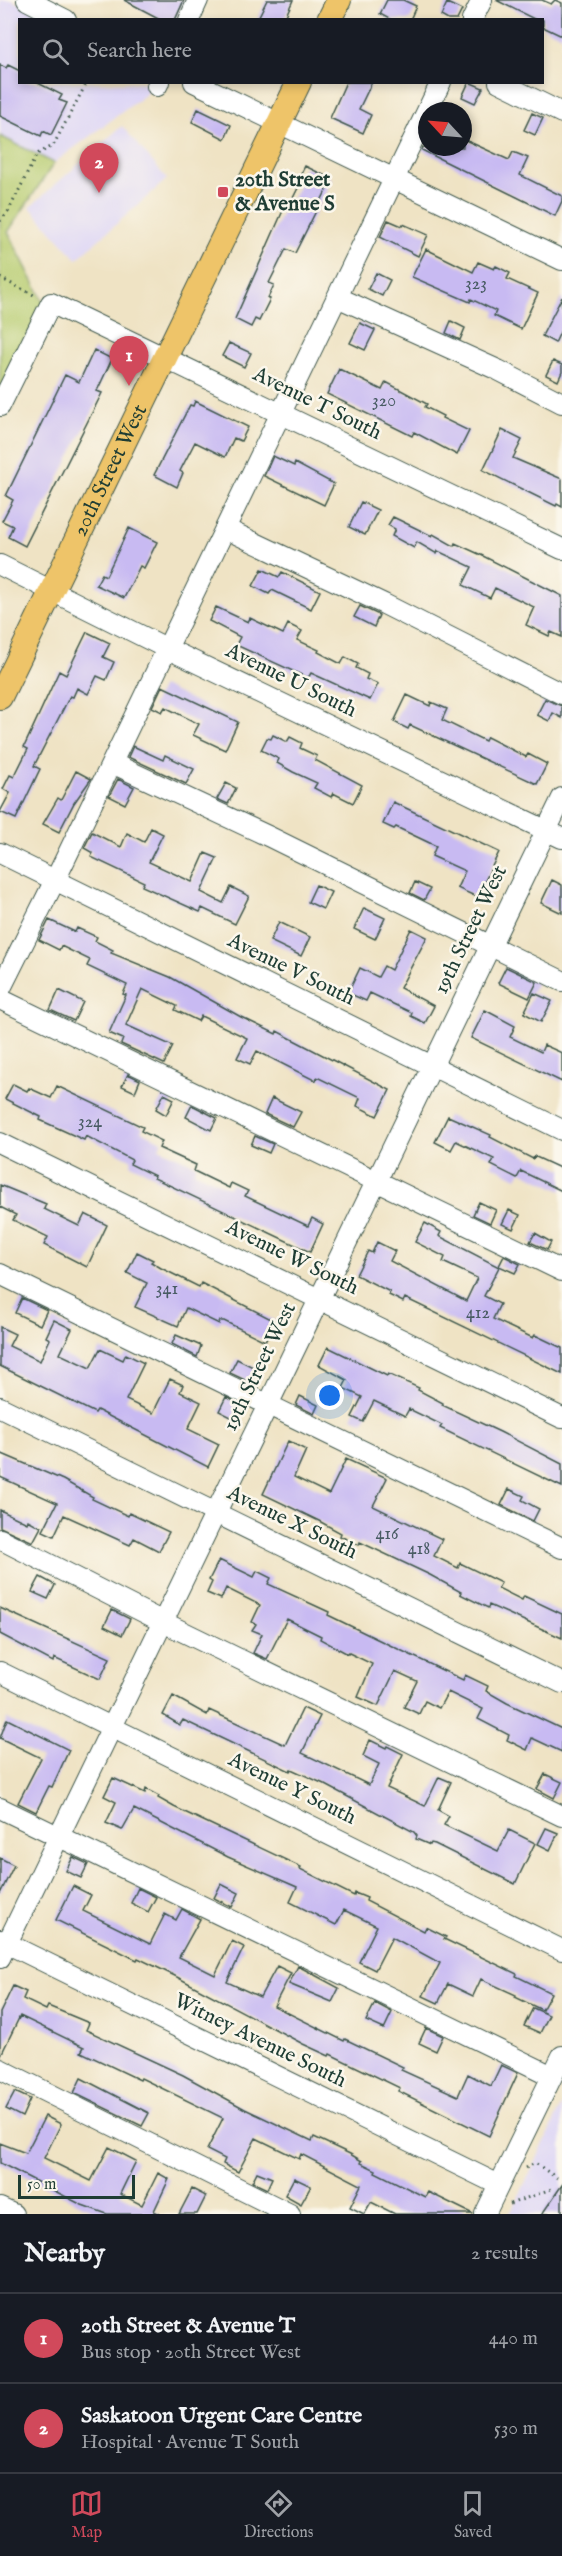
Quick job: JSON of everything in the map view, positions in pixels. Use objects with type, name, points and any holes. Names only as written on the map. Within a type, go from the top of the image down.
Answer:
[{"type":"main road","points":[[330,18],[339,0]]},
{"type":"main road","name":"20th Street West","points":[[0,697],[298,84]]},
{"type":"street","points":[[27,0],[62,18]]},
{"type":"street","points":[[190,18],[198,0]]},
{"type":"street","points":[[473,18],[482,0]]},
{"type":"street","points":[[198,84],[562,260]]},
{"type":"street","points":[[0,990],[226,530],[440,84]]},
{"type":"street","points":[[503,84],[562,113]]},
{"type":"street","points":[[337,297],[498,370],[562,403]]},
{"type":"street","points":[[0,406],[51,303]]},
{"type":"street","name":"Avenue T South","points":[[51,303],[562,549]]},
{"type":"street","points":[[226,530],[384,604],[562,694]]},
{"type":"street","name":"Avenue U South","points":[[0,565],[168,649],[554,834]]},
{"type":"street","points":[[112,763],[562,981]]},
{"type":"street","name":"19th Street West","points":[[2,1947],[59,1837],[490,945],[554,834],[562,798]]},
{"type":"street","name":"Avenue V South","points":[[0,853],[562,1130]]},
{"type":"street","points":[[0,999],[377,1179],[562,1271]]},
{"type":"street","name":"Avenue W South","points":[[0,1143],[562,1418]]},
{"type":"street","points":[[0,1274],[562,1548]]},
{"type":"street","name":"Avenue X South","points":[[0,1407],[562,1683]]},
{"type":"street","points":[[0,1539],[163,1622],[562,1816]]},
{"type":"street","name":"Avenue Y South","points":[[0,1672],[562,1950]]},
{"type":"street","points":[[0,1808],[552,2076]]},
{"type":"street","name":"Witney Avenue South","points":[[2,1947],[495,2192]]},
{"type":"street","points":[[495,2192],[562,2056]]},
{"type":"street","points":[[0,2069],[290,2214]]},
{"type":"street","points":[[0,2208],[13,2214]]},
{"type":"path","points":[[0,221],[8,212],[37,154],[53,146],[86,84]]},
{"type":"path","points":[[0,278],[51,303]]},
{"type":"path","points":[[554,2188],[505,2206],[495,2192],[535,2163],[557,2178]]},
{"type":"shaded area","points":[[0,0],[11,0],[50,18],[18,18],[18,84],[150,84],[145,95],[54,163],[0,136]]},
{"type":"shaded area","points":[[122,126],[167,179],[77,259],[30,207]]},
{"type":"shaded area","points":[[562,2105],[562,2214],[510,2214],[532,2169]]},
{"type":"green space","points":[[0,136],[54,163],[8,232],[44,303],[0,393]]},
{"type":"building","points":[[124,0],[184,0],[176,18],[158,18]]},
{"type":"building","points":[[267,0],[293,0],[285,18],[258,18]]},
{"type":"building","points":[[387,0],[403,0],[416,6],[411,18],[387,18],[380,14]]},
{"type":"building","points":[[496,0],[542,0],[551,4],[555,0],[562,3],[562,36],[544,27],[544,18],[532,18]]},
{"type":"building","points":[[447,3],[462,10],[458,18],[441,16]]},
{"type":"building","points":[[0,65],[6,68],[8,65],[18,70],[18,84],[40,84],[62,95],[59,100],[67,103],[51,135],[43,131],[41,136],[0,116]]},
{"type":"building","points":[[345,84],[371,84],[359,109],[371,115],[363,133],[330,118]]},
{"type":"building","points":[[468,84],[483,88],[475,103],[462,97]]},
{"type":"building","points":[[198,109],[231,125],[225,139],[192,122]]},
{"type":"building","points":[[532,113],[543,118],[535,135],[524,130]]},
{"type":"building","points":[[472,143],[509,160],[513,152],[528,158],[520,175],[562,196],[555,216],[434,156],[472,156]]},
{"type":"building","points":[[305,166],[332,179],[295,253],[286,249],[269,283],[274,285],[268,298],[270,299],[259,321],[255,319],[251,327],[235,319],[285,206],[288,208],[299,186],[296,184]]},
{"type":"building","points":[[388,220],[428,235],[418,256],[380,237]]},
{"type":"building","points":[[426,249],[473,272],[478,262],[494,269],[496,266],[510,273],[507,279],[538,293],[521,329],[494,316],[496,311],[471,299],[470,302],[412,277]]},
{"type":"building","points":[[376,273],[390,280],[382,296],[368,289]]},
{"type":"building","points":[[562,297],[562,328],[555,343],[542,336]]},
{"type":"building","points":[[451,321],[465,328],[460,340],[446,333]]},
{"type":"building","points":[[360,323],[375,330],[365,350],[350,343]]},
{"type":"building","points":[[229,343],[251,353],[244,367],[222,356]]},
{"type":"building","points":[[94,350],[112,359],[97,391],[102,393],[25,546],[8,537],[13,526],[2,521],[13,500],[6,496],[65,375],[79,382]]},
{"type":"building","points":[[553,361],[562,365],[558,381],[546,375]]},
{"type":"building","points":[[339,369],[382,390],[386,382],[427,404],[425,407],[443,416],[442,418],[469,431],[457,455],[414,432],[412,436],[327,394]]},
{"type":"building","points":[[195,401],[248,427],[241,441],[234,438],[225,457],[195,442],[180,471],[183,473],[177,487],[154,475],[190,405],[193,406]]},
{"type":"building","points":[[502,430],[522,440],[513,458],[562,479],[562,507],[483,470]]},
{"type":"building","points":[[273,456],[294,466],[295,463],[334,484],[324,505],[264,476]]},
{"type":"building","points":[[361,502],[378,510],[365,535],[349,527]]},
{"type":"building","points":[[393,517],[432,536],[433,534],[454,546],[455,543],[479,554],[562,596],[562,637],[551,632],[549,636],[526,625],[534,607],[495,588],[490,598],[463,585],[472,567],[438,551],[437,554],[417,542],[414,548],[392,536],[395,529],[388,525]]},
{"type":"building","points":[[129,528],[157,542],[144,568],[140,566],[124,598],[96,585],[102,574],[106,576]]},
{"type":"building","points":[[262,569],[279,577],[282,572],[320,591],[311,609],[272,590],[269,594],[253,586]]},
{"type":"building","points":[[360,606],[379,615],[374,627],[354,617]]},
{"type":"building","points":[[216,607],[248,622],[250,618],[283,634],[288,624],[302,631],[297,640],[319,650],[318,652],[341,664],[345,657],[358,664],[356,668],[368,674],[366,679],[378,684],[370,700],[311,673],[308,678],[236,645],[240,637],[209,621]]},
{"type":"building","points":[[87,632],[110,643],[103,657],[114,662],[106,680],[97,676],[88,694],[77,688],[73,697],[70,696],[34,766],[40,769],[16,819],[0,812],[10,793],[3,789],[10,775],[14,777],[28,749],[24,747],[59,671],[66,675]]},
{"type":"building","points":[[162,686],[238,722],[225,750],[193,735],[199,724],[165,707],[162,712],[152,707]]},
{"type":"building","points":[[407,695],[430,706],[431,702],[447,709],[442,720],[485,741],[487,737],[526,757],[528,754],[547,764],[537,784],[410,725],[408,729],[394,722]]},
{"type":"building","points":[[545,699],[562,706],[562,718],[553,713],[549,721],[537,715]]},
{"type":"building","points":[[273,735],[287,742],[290,737],[302,743],[300,748],[317,756],[315,760],[362,785],[353,803],[333,793],[331,797],[314,788],[317,783],[277,763],[279,759],[261,750],[267,738],[271,739]]},
{"type":"building","points":[[133,746],[163,760],[165,755],[194,769],[186,784],[128,757]]},
{"type":"building","points":[[76,771],[91,779],[74,803],[59,832],[43,824],[58,798],[61,800]]},
{"type":"building","points":[[118,779],[134,787],[125,804],[109,796]]},
{"type":"building","points":[[226,783],[236,788],[228,804],[217,799]]},
{"type":"building","points":[[393,802],[499,852],[477,897],[457,888],[465,871],[432,856],[436,846],[396,827],[394,829],[383,824]]},
{"type":"building","points":[[151,828],[163,834],[149,862],[192,882],[205,853],[217,858],[201,892],[223,903],[231,887],[249,896],[235,924],[202,908],[200,912],[142,886],[144,882],[91,857],[93,853],[84,848],[92,832],[121,847],[127,833],[144,842]]},
{"type":"building","points":[[552,880],[562,885],[562,913],[541,903]]},
{"type":"building","points":[[415,882],[430,889],[424,900],[410,893]]},
{"type":"building","points":[[316,885],[331,892],[323,909],[308,902]]},
{"type":"building","points":[[364,908],[385,918],[375,939],[354,929]]},
{"type":"building","points":[[49,920],[75,932],[77,928],[97,937],[95,941],[113,950],[111,953],[170,977],[241,1017],[276,1034],[277,1031],[390,1090],[377,1116],[357,1106],[360,1098],[317,1077],[316,1081],[257,1051],[250,1064],[237,1058],[247,1038],[201,1016],[198,1021],[175,1010],[177,1006],[142,989],[126,1025],[173,1046],[164,1064],[121,1044],[123,1039],[109,1033],[126,995],[123,994],[127,985],[87,966],[90,960],[61,946],[59,950],[39,940]]},
{"type":"building","points":[[279,922],[310,937],[301,956],[270,941]]},
{"type":"building","points":[[411,929],[427,937],[400,988],[434,1006],[425,1023],[411,1016],[412,1013],[370,993],[366,1001],[348,993],[360,968],[378,977],[384,966],[391,970]]},
{"type":"building","points":[[506,967],[537,982],[529,998],[498,983]]},
{"type":"building","points":[[59,990],[83,1002],[74,1021],[50,1010]]},
{"type":"building","points":[[534,993],[552,1001],[541,1022],[524,1013]]},
{"type":"building","points":[[485,1010],[515,1026],[510,1037],[541,1052],[544,1045],[562,1053],[562,1082],[471,1038]]},
{"type":"building","points":[[128,1074],[140,1080],[135,1092],[122,1086]]},
{"type":"building","points":[[13,1084],[51,1098],[57,1086],[143,1127],[141,1131],[162,1141],[159,1148],[196,1165],[194,1171],[229,1188],[231,1183],[248,1191],[245,1196],[308,1226],[312,1218],[323,1224],[310,1252],[154,1178],[155,1176],[130,1164],[132,1160],[86,1136],[84,1140],[40,1120],[41,1117],[5,1099]]},
{"type":"building","points":[[164,1094],[174,1099],[166,1115],[156,1109]]},
{"type":"building","points":[[272,1098],[301,1112],[293,1127],[265,1114]]},
{"type":"building","points":[[192,1105],[217,1118],[211,1130],[186,1117]]},
{"type":"building","points":[[448,1116],[491,1135],[490,1137],[533,1159],[534,1156],[562,1169],[562,1191],[521,1171],[517,1178],[491,1165],[494,1159],[456,1141],[451,1150],[435,1142]]},
{"type":"building","points":[[255,1136],[273,1144],[269,1153],[251,1145]]},
{"type":"building","points":[[0,1185],[46,1204],[44,1209],[79,1226],[85,1214],[107,1225],[87,1267],[44,1245],[48,1237],[13,1220],[16,1215],[0,1207]]},
{"type":"building","points":[[479,1202],[496,1210],[490,1223],[473,1215]]},
{"type":"building","points":[[509,1210],[520,1215],[513,1229],[502,1224]]},
{"type":"building","points":[[425,1223],[441,1232],[439,1236],[499,1267],[484,1296],[500,1304],[493,1319],[533,1338],[535,1335],[562,1348],[562,1374],[405,1298],[403,1302],[389,1295],[390,1292],[356,1275],[368,1251],[372,1253],[377,1242],[395,1251],[390,1261],[466,1301],[477,1278],[443,1262],[445,1257],[415,1242]]},
{"type":"building","points":[[535,1233],[551,1242],[547,1250],[530,1242]]},
{"type":"building","points":[[137,1252],[153,1260],[151,1262],[161,1268],[199,1287],[201,1283],[275,1321],[265,1341],[224,1321],[220,1321],[219,1324],[186,1308],[178,1326],[135,1307],[147,1283],[127,1273]]},
{"type":"building","points":[[504,1256],[520,1264],[515,1273],[499,1266]]},
{"type":"building","points":[[22,1298],[47,1310],[40,1325],[15,1313]]},
{"type":"building","points":[[54,1320],[72,1329],[60,1354],[90,1368],[100,1349],[123,1360],[126,1354],[144,1363],[126,1400],[153,1413],[170,1379],[183,1385],[180,1392],[201,1402],[188,1429],[219,1444],[208,1467],[97,1410],[95,1413],[0,1366],[0,1327],[15,1334],[9,1346],[40,1361],[50,1339],[46,1337]]},
{"type":"building","points":[[176,1335],[201,1346],[197,1357],[172,1344]]},
{"type":"building","points":[[328,1347],[387,1376],[388,1374],[419,1388],[418,1390],[443,1403],[442,1405],[562,1464],[562,1487],[440,1428],[442,1425],[409,1409],[405,1416],[374,1401],[363,1422],[352,1417],[362,1397],[343,1388],[347,1380],[319,1365]]},
{"type":"building","points":[[237,1359],[255,1368],[249,1382],[230,1373]]},
{"type":"building","points":[[300,1396],[318,1405],[314,1414],[296,1405]]},
{"type":"building","points":[[226,1397],[240,1404],[233,1418],[219,1411]]},
{"type":"building","points":[[288,1441],[306,1450],[294,1477],[329,1494],[346,1459],[387,1478],[373,1506],[442,1539],[434,1556],[458,1568],[460,1563],[501,1583],[498,1588],[522,1600],[524,1596],[562,1614],[562,1638],[489,1605],[488,1608],[430,1575],[360,1542],[359,1545],[340,1536],[341,1533],[319,1521],[263,1494]]},
{"type":"building","points":[[0,1453],[63,1480],[93,1497],[92,1499],[128,1516],[129,1513],[169,1532],[159,1551],[134,1538],[130,1545],[64,1515],[54,1536],[43,1531],[57,1503],[0,1477]]},
{"type":"building","points":[[509,1489],[524,1496],[522,1500],[539,1509],[533,1521],[501,1505]]},
{"type":"building","points":[[0,1510],[41,1527],[33,1542],[0,1527]]},
{"type":"building","points":[[219,1560],[254,1577],[257,1571],[271,1578],[268,1584],[329,1612],[328,1615],[463,1680],[465,1675],[488,1686],[486,1691],[562,1729],[562,1752],[532,1738],[527,1750],[507,1740],[509,1735],[478,1719],[483,1709],[448,1692],[439,1708],[425,1701],[419,1714],[404,1707],[417,1681],[395,1671],[378,1706],[358,1697],[372,1664],[348,1654],[320,1639],[321,1636],[287,1619],[267,1659],[253,1653],[262,1634],[252,1630],[256,1624],[252,1622],[260,1605],[226,1588],[221,1599],[207,1593],[212,1582],[209,1580]]},
{"type":"building","points":[[40,1577],[55,1585],[48,1599],[32,1592]]},
{"type":"building","points":[[0,1608],[110,1658],[100,1679],[54,1658],[53,1662],[0,1634]]},
{"type":"building","points":[[112,1610],[130,1619],[122,1635],[104,1626]]},
{"type":"building","points":[[173,1696],[207,1715],[209,1710],[285,1745],[303,1708],[320,1716],[302,1753],[369,1785],[379,1764],[363,1756],[370,1740],[386,1748],[387,1746],[403,1754],[387,1788],[425,1806],[439,1777],[451,1782],[438,1810],[449,1816],[444,1825],[498,1851],[509,1830],[535,1843],[515,1884],[435,1844],[430,1845],[416,1839],[414,1832],[324,1784],[291,1769],[290,1771],[183,1720],[180,1725],[163,1715]]},
{"type":"building","points":[[7,1719],[69,1750],[52,1787],[49,1786],[36,1812],[18,1803],[41,1758],[0,1738]]},
{"type":"building","points":[[545,1774],[562,1782],[554,1798],[537,1789]]},
{"type":"building","points":[[113,1778],[145,1793],[146,1789],[174,1807],[301,1867],[300,1869],[354,1896],[355,1893],[367,1898],[366,1901],[424,1931],[426,1927],[446,1937],[444,1939],[551,1993],[542,2010],[481,1979],[473,1996],[448,1984],[438,2003],[423,1996],[440,1963],[392,1937],[375,1970],[359,1962],[377,1926],[344,1910],[336,1925],[290,1902],[297,1887],[228,1857],[134,1809],[122,1830],[106,1823],[116,1802],[104,1796]]},
{"type":"building","points":[[546,1828],[558,1833],[550,1850],[538,1844]]},
{"type":"building","points":[[73,1857],[88,1864],[81,1878],[66,1871]]},
{"type":"building","points":[[0,1858],[14,1865],[0,1894]]},
{"type":"building","points":[[221,1884],[239,1893],[232,1907],[214,1898]]},
{"type":"building","points":[[73,1886],[91,1895],[83,1911],[150,1944],[165,1914],[176,1920],[182,1909],[200,1919],[179,1957],[215,1975],[232,1941],[244,1947],[227,1982],[260,1997],[277,1966],[291,1973],[274,2006],[403,2067],[401,2070],[458,2096],[468,2074],[491,2086],[501,2065],[518,2073],[489,2136],[398,2091],[400,2088],[330,2054],[329,2056],[303,2044],[175,1976],[56,1920]]},
{"type":"building","points":[[138,1888],[156,1897],[148,1912],[131,1903]]},
{"type":"building","points":[[298,1966],[339,1988],[332,2002],[289,1984]]},
{"type":"building","points":[[13,1986],[26,1992],[23,1999],[46,2010],[48,2006],[89,2023],[86,2030],[183,2075],[245,2109],[312,2141],[314,2137],[350,2154],[362,2161],[361,2163],[376,2170],[375,2172],[425,2197],[428,2192],[473,2214],[395,2214],[371,2202],[364,2214],[350,2207],[361,2185],[301,2154],[299,2159],[256,2138],[238,2172],[223,2164],[225,2159],[207,2150],[223,2118],[81,2052],[84,2047],[20,2016],[0,2057],[0,2013]]},
{"type":"building","points":[[375,2003],[392,2012],[384,2029],[366,2021]]},
{"type":"building","points":[[533,2008],[549,2015],[540,2033],[524,2026]]},
{"type":"building","points":[[426,2028],[443,2036],[436,2051],[419,2043]]},
{"type":"building","points":[[81,2078],[149,2113],[142,2126],[74,2093]]},
{"type":"building","points":[[15,2092],[30,2099],[22,2117],[6,2109]]},
{"type":"building","points":[[45,2116],[61,2124],[44,2158],[91,2181],[109,2147],[136,2161],[120,2194],[142,2205],[158,2173],[169,2179],[154,2211],[160,2214],[107,2214],[82,2205],[0,2163],[0,2143],[26,2153]]},
{"type":"building","points":[[257,2172],[272,2178],[267,2189],[252,2182]]},
{"type":"building","points":[[294,2178],[311,2186],[301,2204],[285,2195]]},
{"type":"building","points":[[562,2185],[562,2214],[542,2214]]},
{"type":"building","points":[[192,2189],[206,2196],[197,2214],[179,2214]]},
{"type":"place","name":"20th Street & Avenue S","points":[[223,192]]},
{"type":"place","name":"Saskatoon Urgent Care Centre","points":[[99,193]]},
{"type":"place","name":"20th Street & Avenue T","points":[[129,386]]}]
